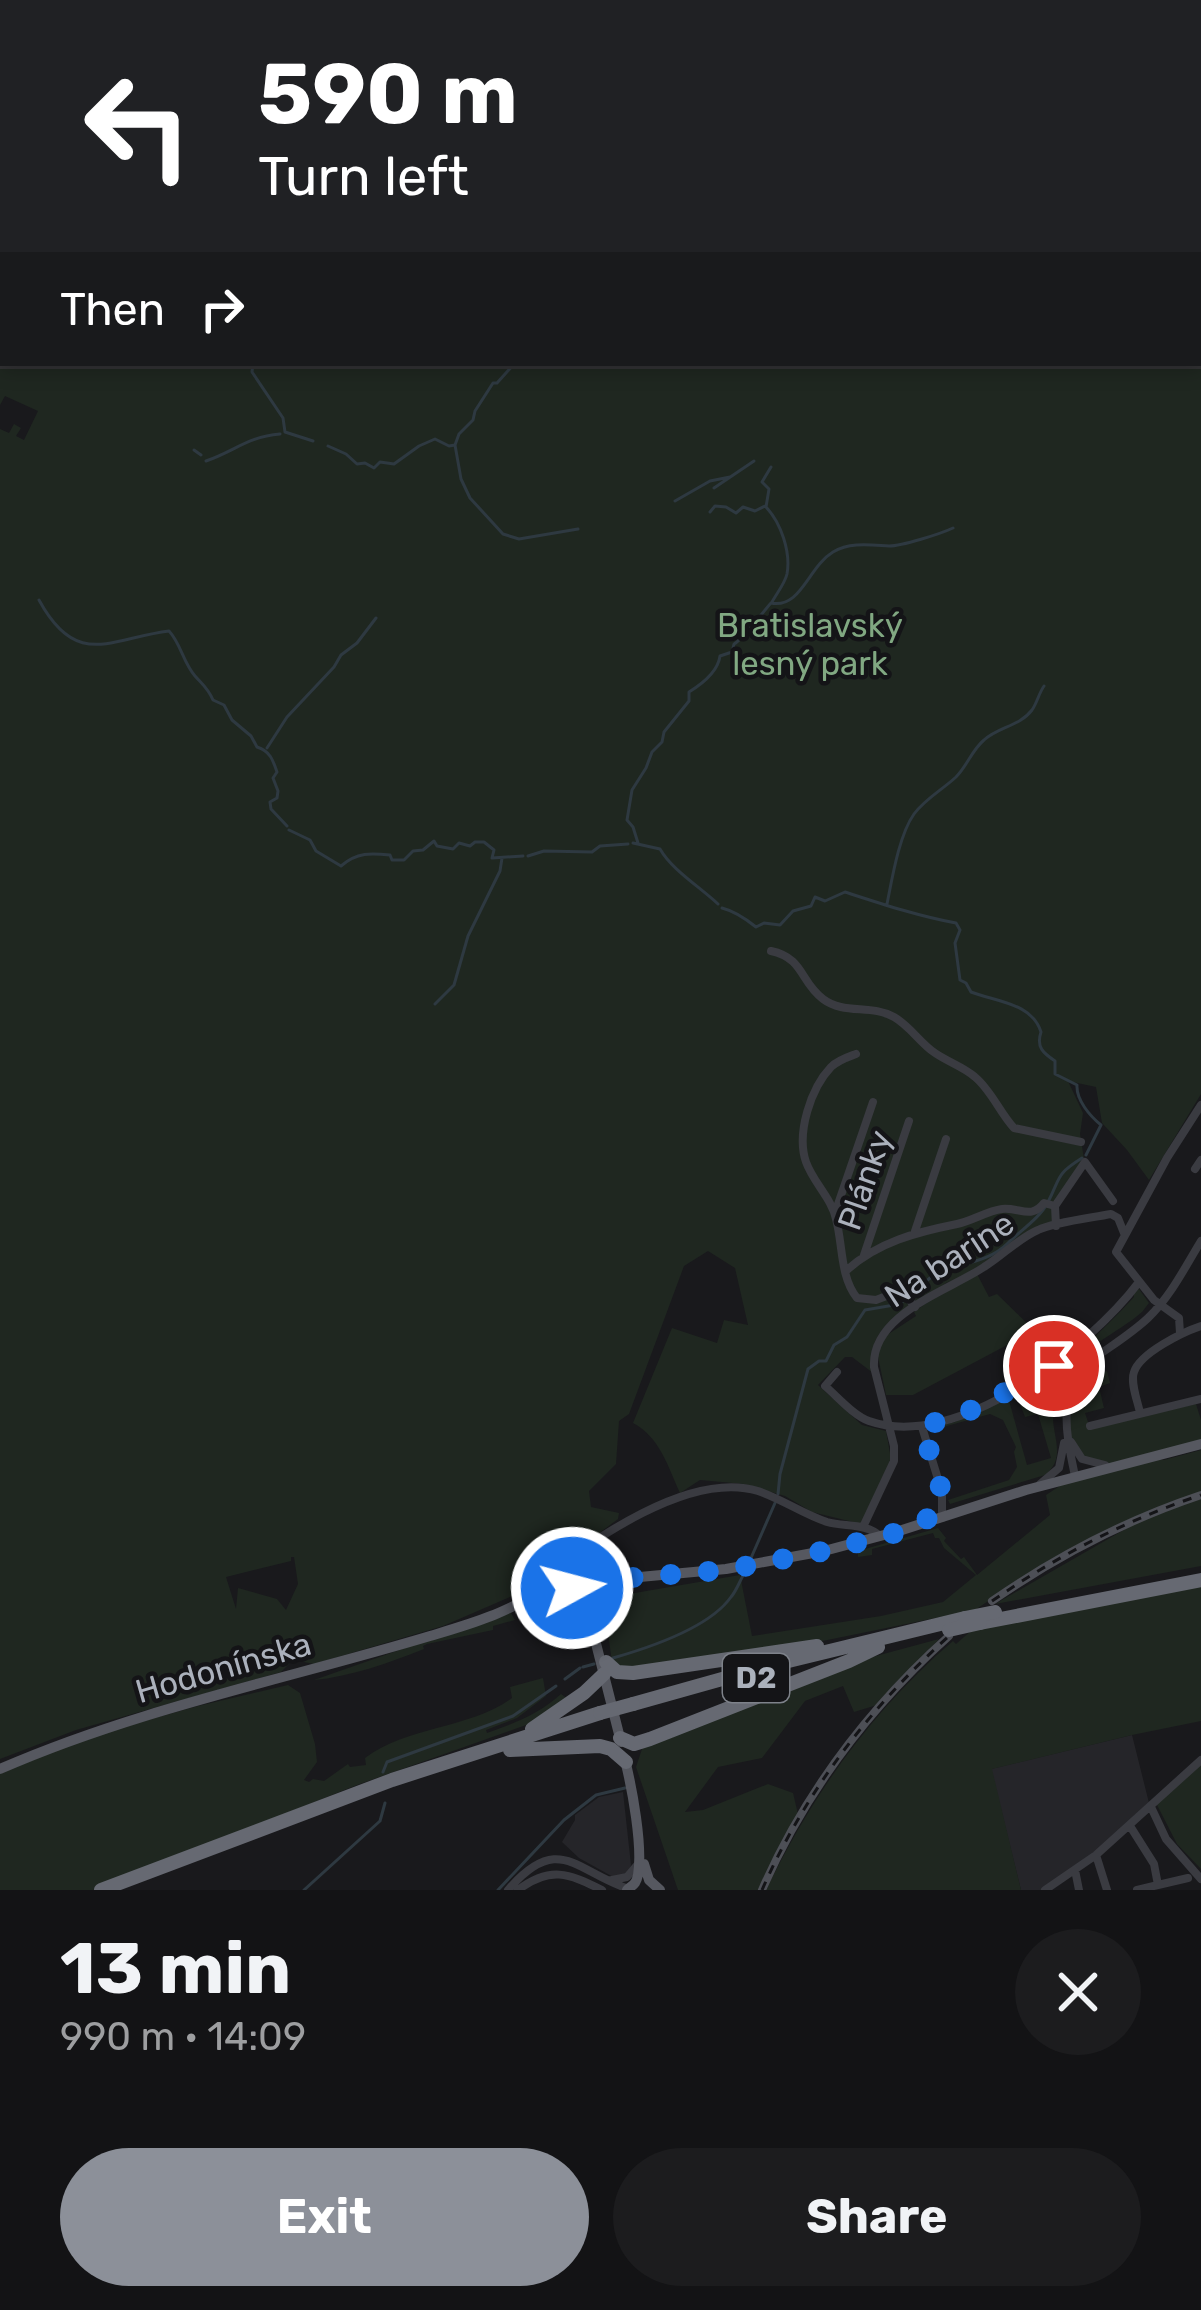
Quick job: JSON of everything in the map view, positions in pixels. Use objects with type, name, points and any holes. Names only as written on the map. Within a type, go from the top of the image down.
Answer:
[{"type":"highway","name":"D2","points":[[634,1707],[950,1630],[995,1612],[1201,1575]]},
{"type":"highway","name":"D2","points":[[101,1890],[332,1802],[634,1707],[848,1646],[1092,1595]]},
{"type":"highway","points":[[513,1745],[584,1693],[603,1663],[617,1672],[633,1673],[826,1644],[848,1646]]},
{"type":"highway","points":[[624,1741],[650,1739],[878,1647]]},
{"type":"highway","points":[[513,1745],[600,1746],[629,1763],[650,1739]]},
{"type":"highway","name":"D2","points":[[123,1890],[513,1745]]},
{"type":"main road","name":"Hodonínska","points":[[464,1625],[553,1587],[588,1562],[628,1575],[693,1573],[796,1556],[880,1537],[1037,1487],[1201,1444]]},
{"type":"main road","points":[[553,1587],[573,1563],[587,1556],[604,1558],[628,1575]]},
{"type":"main road","points":[[608,1571],[611,1588]]},
{"type":"main road","points":[[603,1663],[597,1602],[628,1575]]},
{"type":"main road","points":[[596,1619],[628,1575]]},
{"type":"main road","points":[[572,1576],[603,1663],[629,1763],[644,1868],[656,1887]]},
{"type":"main road","name":"Hodonínska","points":[[0,1769],[131,1720],[464,1625],[557,1591],[597,1602]]},
{"type":"main road","points":[[629,1763],[638,1864],[630,1888]]},
{"type":"main road","points":[[630,1888],[643,1882],[656,1887]]},
{"type":"street","points":[[771,952],[787,955],[828,1004],[892,1016],[934,1052],[977,1078],[1014,1128],[1081,1142]]},
{"type":"street","name":"Plánky","points":[[856,1054],[831,1067],[809,1106],[803,1127],[804,1156],[835,1212],[847,1286],[857,1298],[876,1300],[902,1290],[915,1307]]},
{"type":"street","name":"Plánky","points":[[835,1212],[873,1102]]},
{"type":"street","points":[[1201,1105],[1116,1252],[1160,1305],[1201,1325]]},
{"type":"street","name":"Plánky","points":[[864,1255],[910,1121]]},
{"type":"street","name":"Plánky","points":[[915,1233],[946,1139]]},
{"type":"street","points":[[1056,1226],[1050,1205],[1085,1162],[1113,1201]]},
{"type":"street","name":"Plánky","points":[[846,1271],[864,1255],[915,1233],[1000,1209],[1031,1214],[1050,1205]]},
{"type":"street","name":"Na barine","points":[[888,1424],[873,1353],[884,1331],[1039,1229],[1113,1214],[1124,1233]]},
{"type":"street","points":[[1037,1487],[1061,1464],[1067,1400],[1078,1375],[1160,1305],[1201,1241]]},
{"type":"street","points":[[837,1372],[825,1386],[867,1421],[922,1427],[974,1409],[1054,1366],[1108,1320],[1139,1282]]},
{"type":"street","points":[[1179,1318],[1180,1333]]},
{"type":"street","points":[[1140,1413],[1132,1375],[1136,1367],[1180,1333],[1201,1325]]},
{"type":"street","points":[[1090,1426],[1201,1399]]},
{"type":"street","points":[[862,1527],[894,1461],[888,1424]]},
{"type":"street","points":[[922,1427],[942,1492],[942,1517]]},
{"type":"street","points":[[1066,1430],[1082,1459],[1115,1466]]},
{"type":"street","points":[[1066,1430],[1075,1477]]},
{"type":"street","points":[[539,1580],[614,1526],[691,1493],[727,1486],[757,1490],[828,1522],[876,1531],[880,1537]]},
{"type":"street","points":[[923,1524],[941,1501]]},
{"type":"street","points":[[1045,1890],[1096,1855],[1201,1760]]},
{"type":"street","points":[[1150,1807],[1166,1839],[1201,1879]]},
{"type":"street","points":[[1130,1826],[1154,1864],[1162,1887]]},
{"type":"street","points":[[1096,1855],[1107,1890]]},
{"type":"street","points":[[508,1890],[527,1870],[554,1859],[578,1863],[630,1888]]},
{"type":"street","points":[[610,1880],[627,1877],[638,1864]]},
{"type":"street","points":[[1075,1870],[1079,1890]]},
{"type":"street","points":[[518,1890],[533,1879],[557,1874],[602,1890]]},
{"type":"street","points":[[1137,1890],[1188,1878]]},
{"type":"shaded area","points":[[1132,1735],[1150,1807],[1044,1890],[1021,1890],[991,1769]]},
{"type":"shaded area","points":[[623,1792],[631,1865],[629,1872],[615,1878],[579,1858],[562,1842],[575,1815],[599,1797]]},
{"type":"green space","name":"Bratislavský lesný park","points":[[0,366],[1201,366],[1201,1094],[1149,1180],[1102,1123],[1096,1087],[1068,1081],[1083,1113],[1084,1159],[1055,1205],[1056,1226],[1039,1229],[980,1270],[946,1283],[883,1329],[873,1349],[873,1373],[845,1357],[818,1385],[862,1425],[886,1431],[891,1459],[861,1524],[812,1512],[785,1496],[744,1484],[700,1480],[680,1493],[657,1444],[633,1423],[672,1328],[717,1343],[724,1320],[748,1325],[735,1268],[708,1251],[684,1266],[629,1414],[619,1421],[616,1464],[589,1491],[591,1507],[619,1513],[618,1519],[519,1593],[443,1626],[314,1664],[293,1653],[281,1672],[76,1730],[0,1759],[0,429],[9,433],[14,424],[21,428],[16,436],[24,440],[38,411],[5,396],[0,405]],"holes":[[[294,1557],[298,1584],[286,1610],[277,1599],[238,1588],[236,1609],[226,1577]]]},
{"type":"green space","points":[[977,1274],[989,1297],[997,1294],[1034,1330],[1043,1325],[1049,1334],[1034,1343],[1028,1334],[913,1395],[886,1395],[877,1352],[887,1335],[940,1293]]},
{"type":"green space","points":[[1139,1289],[1149,1303],[1142,1312],[1089,1349],[1064,1378],[1054,1409],[1057,1454],[1052,1468],[1045,1475],[950,1504],[948,1500],[1009,1480],[1017,1467],[1016,1447],[1003,1420],[990,1414],[929,1431],[928,1428],[955,1422],[1008,1397],[1027,1465],[1051,1458],[1038,1414],[1025,1417],[1021,1393],[1080,1350]]},
{"type":"green space","points":[[1089,1363],[1092,1375],[1107,1371],[1110,1383],[1099,1387],[1104,1408],[1085,1413],[1090,1428],[1196,1404],[1201,1444],[1152,1458],[1164,1460],[1201,1450],[1201,1494],[1133,1519],[1022,1578],[975,1610],[788,1648],[633,1671],[612,1663],[606,1616],[623,1595],[740,1575],[752,1636],[943,1602],[976,1575],[933,1533],[872,1549],[872,1555],[858,1557],[858,1551],[938,1528],[944,1541],[977,1575],[1050,1515],[1046,1495],[1075,1476],[1110,1467],[1080,1457],[1066,1430],[1067,1400]]},
{"type":"green space","points":[[1201,1498],[1201,1566],[995,1604],[1136,1523]]},
{"type":"green space","points":[[1201,1584],[1201,1721],[992,1769],[1021,1890],[766,1890],[846,1756],[896,1696],[953,1641],[956,1644],[972,1630]]},
{"type":"green space","points":[[505,1613],[515,1620],[493,1626],[493,1630],[427,1644],[369,1669],[314,1680]]},
{"type":"green space","points":[[939,1639],[877,1705],[854,1712],[843,1686],[805,1701],[762,1758],[718,1767],[685,1812],[703,1810],[768,1784],[793,1793],[798,1814],[760,1890],[678,1890],[636,1767],[643,1746],[861,1660]]},
{"type":"green space","points":[[543,1678],[546,1696],[517,1718],[486,1730],[526,1717],[561,1694],[568,1699],[526,1725],[357,1785],[95,1890],[0,1890],[0,1773],[94,1735],[288,1685],[300,1693],[315,1744],[317,1762],[304,1780],[324,1781],[348,1764],[366,1765],[365,1758],[400,1739],[495,1708],[512,1698],[510,1687]]},
{"type":"green space","points":[[1201,1763],[1201,1869],[1177,1844],[1156,1803]]},
{"type":"waterway","points":[[196,0],[203,0]]},
{"type":"waterway","points":[[253,366],[283,418],[285,432],[313,441]]},
{"type":"waterway","points":[[328,446],[357,464],[374,468],[380,462],[394,464],[435,439],[455,445],[493,383],[512,366]]},
{"type":"waterway","points":[[206,461],[250,441],[280,434]]},
{"type":"waterway","points":[[455,445],[470,498],[503,534],[519,539],[578,529]]},
{"type":"waterway","points":[[194,450],[201,455]]},
{"type":"waterway","points":[[714,488],[754,461]]},
{"type":"waterway","points":[[771,467],[762,482],[769,489],[766,507],[784,538],[788,556],[785,581],[772,602]]},
{"type":"waterway","points":[[675,501],[710,481],[730,477]]},
{"type":"waterway","points":[[710,512],[715,506],[736,513],[743,507],[755,511],[765,506]]},
{"type":"waterway","points":[[638,843],[627,820],[632,790],[652,752],[689,701],[689,692],[713,672],[720,656],[732,652],[771,603],[790,600],[824,559],[840,549],[895,545],[953,528]]},
{"type":"waterway","points":[[39,600],[53,622],[82,642],[112,643],[169,631],[213,700],[224,705],[232,720],[270,756],[278,791],[271,809],[287,826]]},
{"type":"waterway","points":[[267,748],[287,717],[376,618]]},
{"type":"waterway","points":[[887,904],[900,845],[914,814],[956,777],[984,740],[1027,715],[1044,686]]},
{"type":"waterway","points":[[289,830],[310,840],[316,851],[341,866],[370,854],[404,860],[434,841],[453,849],[459,843],[484,842],[494,850],[492,858],[523,856]]},
{"type":"waterway","points":[[633,843],[660,849],[718,904]]},
{"type":"waterway","points":[[528,856],[544,851],[592,852],[600,846],[628,844]]},
{"type":"waterway","points":[[435,1004],[454,985],[468,936],[502,858]]},
{"type":"waterway","points":[[722,908],[756,927],[780,925],[793,911],[811,906],[815,897],[825,901],[845,892],[956,923],[960,980],[971,992],[1030,1015],[1041,1032],[1042,1049],[1055,1061],[1055,1074],[1077,1085],[1081,1102],[1101,1125],[1086,1155]]},
{"type":"waterway","points":[[911,1296],[935,1274],[1001,1249],[1040,1213],[1063,1173],[1082,1158]]},
{"type":"waterway","points":[[778,1494],[808,1369],[826,1361],[865,1310],[905,1299]]},
{"type":"waterway","points":[[751,1558],[775,1503]]},
{"type":"waterway","points":[[613,1658],[708,1618],[731,1597],[745,1572]]},
{"type":"waterway","points":[[583,1667],[594,1664]]},
{"type":"waterway","points":[[565,1679],[580,1668]]},
{"type":"waterway","points":[[383,1772],[387,1762],[513,1716],[556,1686]]},
{"type":"waterway","points":[[498,1890],[564,1820],[596,1795],[625,1788]]},
{"type":"waterway","points":[[304,1890],[380,1821],[385,1803]]},
{"type":"railway","points":[[992,1601],[1093,1540],[1201,1495]]},
{"type":"railway","points":[[762,1890],[798,1819],[842,1753],[892,1692],[949,1636]]},
{"type":"route","points":[[572,1588],[582,1601],[597,1602],[628,1578],[726,1570],[824,1551],[923,1524],[941,1501],[942,1492],[922,1427],[1000,1397],[1054,1366]]}]
